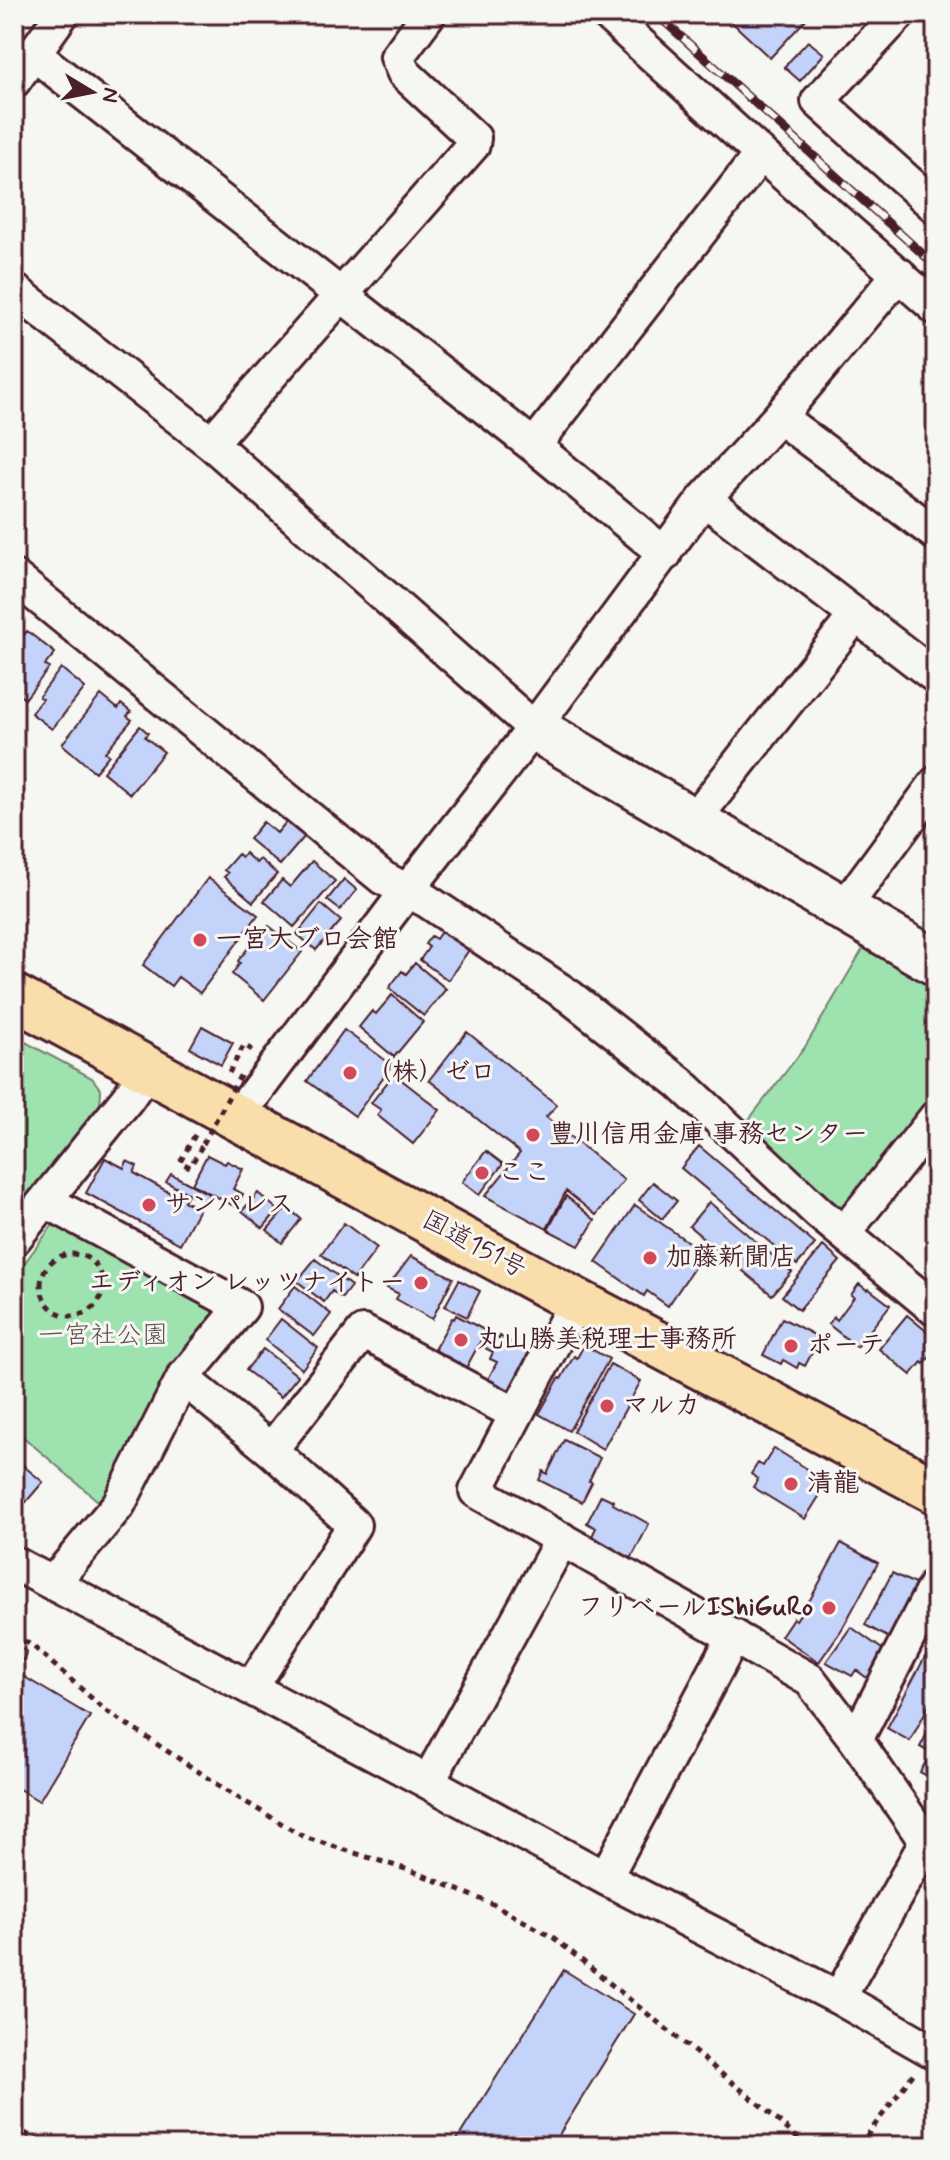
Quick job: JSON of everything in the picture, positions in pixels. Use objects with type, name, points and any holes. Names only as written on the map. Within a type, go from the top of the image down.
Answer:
[{"type":"highway","name":"国道151号","points":[[14,997],[148,1069],[218,1122],[576,1301],[936,1491]]},
{"type":"street","points":[[14,81],[62,14]]},
{"type":"street","points":[[211,443],[473,145],[474,138],[404,73],[397,57],[429,14]]},
{"type":"street","points":[[607,14],[936,308]]},
{"type":"street","points":[[899,14],[818,101],[936,207]]},
{"type":"street","points":[[34,54],[534,446],[665,554]]},
{"type":"street","points":[[534,446],[761,154]]},
{"type":"street","points":[[218,1122],[407,891],[534,728],[704,499],[779,417],[899,274]]},
{"type":"street","points":[[14,290],[211,443],[534,728],[936,963]]},
{"type":"street","points":[[779,417],[936,534]]},
{"type":"street","points":[[704,499],[936,677]]},
{"type":"street","points":[[14,577],[383,878],[427,901],[569,996],[680,1083],[844,1233],[936,1310]]},
{"type":"street","points":[[693,821],[856,615]]},
{"type":"street","points":[[843,909],[936,783]]},
{"type":"street","points":[[14,1239],[148,1069]]},
{"type":"street","points":[[844,1233],[936,1117]]},
{"type":"street","points":[[46,1201],[242,1307],[183,1378],[119,1504],[53,1583]]},
{"type":"street","points":[[576,1301],[476,1491],[810,1680],[931,1844],[839,1998]]},
{"type":"street","points":[[271,1450],[363,1332],[516,1414]]},
{"type":"street","points":[[183,1378],[271,1450],[354,1525],[251,1688]]},
{"type":"street","points":[[428,1782],[562,1539]]},
{"type":"street","points":[[14,1563],[605,1878],[839,1998],[934,2052]]},
{"type":"street","points":[[856,1740],[936,1583]]},
{"type":"street","points":[[605,1878],[734,1636]]},
{"type":"path","points":[[218,1122],[180,1162],[190,1167],[203,1144],[241,1074]]},
{"type":"path","points":[[69,1253],[89,1258],[102,1275],[101,1295],[96,1306],[77,1316],[55,1311],[43,1296],[41,1285],[48,1265],[55,1258],[69,1253]]},
{"type":"path","points":[[14,1634],[34,1647],[105,1710],[304,1837],[428,1877],[495,1905],[554,1938],[765,2109],[806,2146]]},
{"type":"path","points":[[859,2146],[934,2052]]},
{"type":"path","points":[[14,2127],[48,2146]]},
{"type":"green space","points":[[867,942],[936,979],[936,1097],[847,1209],[834,1213],[744,1126],[805,1047]]},
{"type":"green space","points":[[14,1036],[92,1078],[101,1090],[100,1107],[14,1215]]},
{"type":"green space","name":"一宮社公園","points":[[62,1222],[221,1305],[220,1318],[105,1507],[14,1429],[14,1378],[24,1363],[14,1355],[14,1277],[52,1226]]},
{"type":"building","points":[[723,14],[811,14],[770,58]]},
{"type":"building","points":[[808,41],[824,54],[800,81],[784,67]]},
{"type":"building","points":[[27,631],[55,653],[45,665],[49,668],[25,699],[14,691],[14,647]]},
{"type":"building","points":[[61,668],[85,688],[52,729],[31,713]]},
{"type":"building","points":[[101,695],[118,709],[121,704],[131,712],[127,716],[132,720],[105,752],[109,755],[95,772],[62,744]]},
{"type":"building","points":[[140,726],[148,733],[145,737],[164,752],[130,794],[103,772]]},
{"type":"building","points":[[287,821],[305,836],[280,865],[249,839],[263,822],[277,833]]},
{"type":"building","points":[[245,853],[256,863],[260,859],[277,874],[253,902],[224,877],[228,873],[224,870],[238,854],[242,857]]},
{"type":"building","points":[[312,861],[335,881],[294,927],[264,901],[282,880],[290,887]]},
{"type":"building","name":"一宮大ブロ会館","points":[[208,878],[258,915],[200,993],[178,977],[171,986],[143,965]]},
{"type":"building","points":[[344,879],[357,890],[340,910],[327,900]]},
{"type":"building","points":[[321,904],[341,921],[316,950],[297,934]]},
{"type":"building","points":[[269,926],[302,952],[264,1000],[232,974],[240,963],[238,961]]},
{"type":"building","points":[[442,930],[469,950],[448,980],[420,960],[429,947],[425,944],[431,936],[436,939]]},
{"type":"building","points":[[415,963],[446,989],[424,1016],[389,988],[402,971],[406,974]]},
{"type":"building","points":[[392,995],[423,1022],[394,1057],[359,1027],[372,1011],[376,1014]]},
{"type":"building","points":[[202,1026],[233,1043],[221,1065],[190,1048]]},
{"type":"building","name":"（株）ゼロ","points":[[344,1030],[392,1065],[355,1116],[307,1081]]},
{"type":"building","name":"豊川信用金庫 事務センター","points":[[467,1032],[557,1105],[546,1117],[624,1180],[596,1215],[566,1191],[547,1229],[485,1196],[520,1153],[429,1080]]},
{"type":"building","points":[[394,1074],[440,1110],[413,1144],[377,1115],[381,1110],[371,1103]]},
{"type":"building","points":[[699,1146],[815,1244],[797,1265],[681,1168]]},
{"type":"building","name":"ここ","points":[[486,1151],[503,1164],[479,1195],[462,1182]]},
{"type":"building","points":[[207,1155],[243,1169],[233,1189],[243,1194],[236,1207],[192,1184]]},
{"type":"building","name":"サンパレス","points":[[105,1158],[124,1168],[127,1161],[137,1166],[134,1173],[172,1194],[174,1189],[187,1196],[184,1201],[199,1209],[180,1244],[86,1193]]},
{"type":"building","points":[[171,1174],[209,1194],[205,1202],[166,1182]]},
{"type":"building","points":[[653,1182],[677,1201],[662,1219],[639,1200]]},
{"type":"building","points":[[258,1193],[278,1210],[263,1228],[242,1211]]},
{"type":"building","points":[[566,1196],[595,1220],[579,1246],[548,1230]]},
{"type":"building","points":[[709,1202],[792,1272],[772,1295],[689,1226]]},
{"type":"building","name":"加藤新聞店","points":[[635,1205],[704,1253],[668,1306],[647,1291],[644,1296],[596,1262]]},
{"type":"building","points":[[287,1207],[301,1219],[282,1243],[267,1230]]},
{"type":"building","points":[[344,1223],[377,1248],[354,1279],[321,1254]]},
{"type":"building","points":[[823,1246],[840,1261],[799,1310],[782,1296]]},
{"type":"building","name":"エディオン レッツナイトー","points":[[411,1256],[453,1278],[432,1319],[396,1299],[399,1294],[387,1288]]},
{"type":"building","points":[[315,1259],[351,1286],[342,1298],[332,1291],[324,1302],[297,1281]]},
{"type":"building","points":[[459,1280],[480,1291],[467,1317],[445,1306]]},
{"type":"building","points":[[859,1284],[890,1305],[857,1347],[828,1324],[834,1317],[837,1320],[854,1297],[851,1295]]},
{"type":"building","points":[[295,1286],[331,1314],[314,1336],[278,1309]]},
{"type":"building","name":"丸山勝美税理士事務所","points":[[456,1315],[486,1331],[466,1368],[435,1348]]},
{"type":"building","points":[[907,1315],[936,1339],[936,1349],[911,1375],[879,1349]]},
{"type":"building","points":[[782,1318],[820,1338],[805,1366],[799,1363],[797,1368],[783,1360],[781,1364],[763,1355]]},
{"type":"building","points":[[281,1319],[318,1348],[302,1369],[265,1340]]},
{"type":"building","points":[[491,1336],[499,1339],[500,1336],[531,1353],[509,1393],[487,1381],[497,1362],[490,1359],[493,1352],[485,1348]]},
{"type":"building","points":[[584,1345],[609,1359],[569,1431],[539,1414],[559,1378]]},
{"type":"building","points":[[263,1349],[298,1376],[281,1397],[246,1370]]},
{"type":"building","name":"マルカ","points":[[610,1364],[641,1381],[603,1449],[573,1431]]},
{"type":"building","points":[[564,1440],[600,1458],[582,1502],[539,1480],[543,1471],[547,1474]]},
{"type":"building","name":"清龍","points":[[774,1448],[828,1482],[805,1519],[753,1487],[758,1479],[751,1474],[758,1463],[763,1466]]},
{"type":"building","points":[[14,1458],[43,1482],[14,1516]]},
{"type":"building","points":[[601,1495],[649,1524],[631,1559],[591,1538],[596,1528],[587,1523]]},
{"type":"building","name":"フリベールIShiGuRo","points":[[841,1543],[878,1563],[842,1629],[819,1662],[781,1636],[811,1598]]},
{"type":"building","points":[[892,1573],[919,1586],[891,1639],[865,1625]]},
{"type":"building","points":[[851,1627],[889,1654],[870,1680],[856,1670],[852,1676],[826,1662]]},
{"type":"building","points":[[14,1644],[27,1652],[16,1672],[90,1716],[39,1801],[14,1786]]},
{"type":"building","points":[[925,1657],[936,1663],[936,1692],[910,1741],[887,1728]]},
{"type":"building","points":[[936,1716],[936,1781],[920,1772],[931,1753],[920,1747]]},
{"type":"building","points":[[564,1970],[634,2014],[552,2146],[453,2146]]},
{"type":"railway","points":[[656,14],[936,266]]},
{"type":"place","name":"一宮大ブロ会館","points":[[200,940]]},
{"type":"place","name":"（株）ゼロ","points":[[350,1073]]},
{"type":"place","name":"豊川信用金庫 事務センター","points":[[533,1135]]},
{"type":"place","name":"ここ","points":[[482,1173]]},
{"type":"place","name":"サンパレス","points":[[149,1205]]},
{"type":"place","name":"加藤新聞店","points":[[650,1258]]},
{"type":"place","name":"エディオン レッツナイトー","points":[[421,1283]]},
{"type":"place","name":"丸山勝美税理士事務所","points":[[461,1340]]},
{"type":"place","name":"ポーテ","points":[[791,1346]]},
{"type":"place","name":"マルカ","points":[[607,1406]]},
{"type":"place","name":"清龍","points":[[791,1484]]},
{"type":"place","name":"フリベールIShiGuRo","points":[[829,1608]]}]
